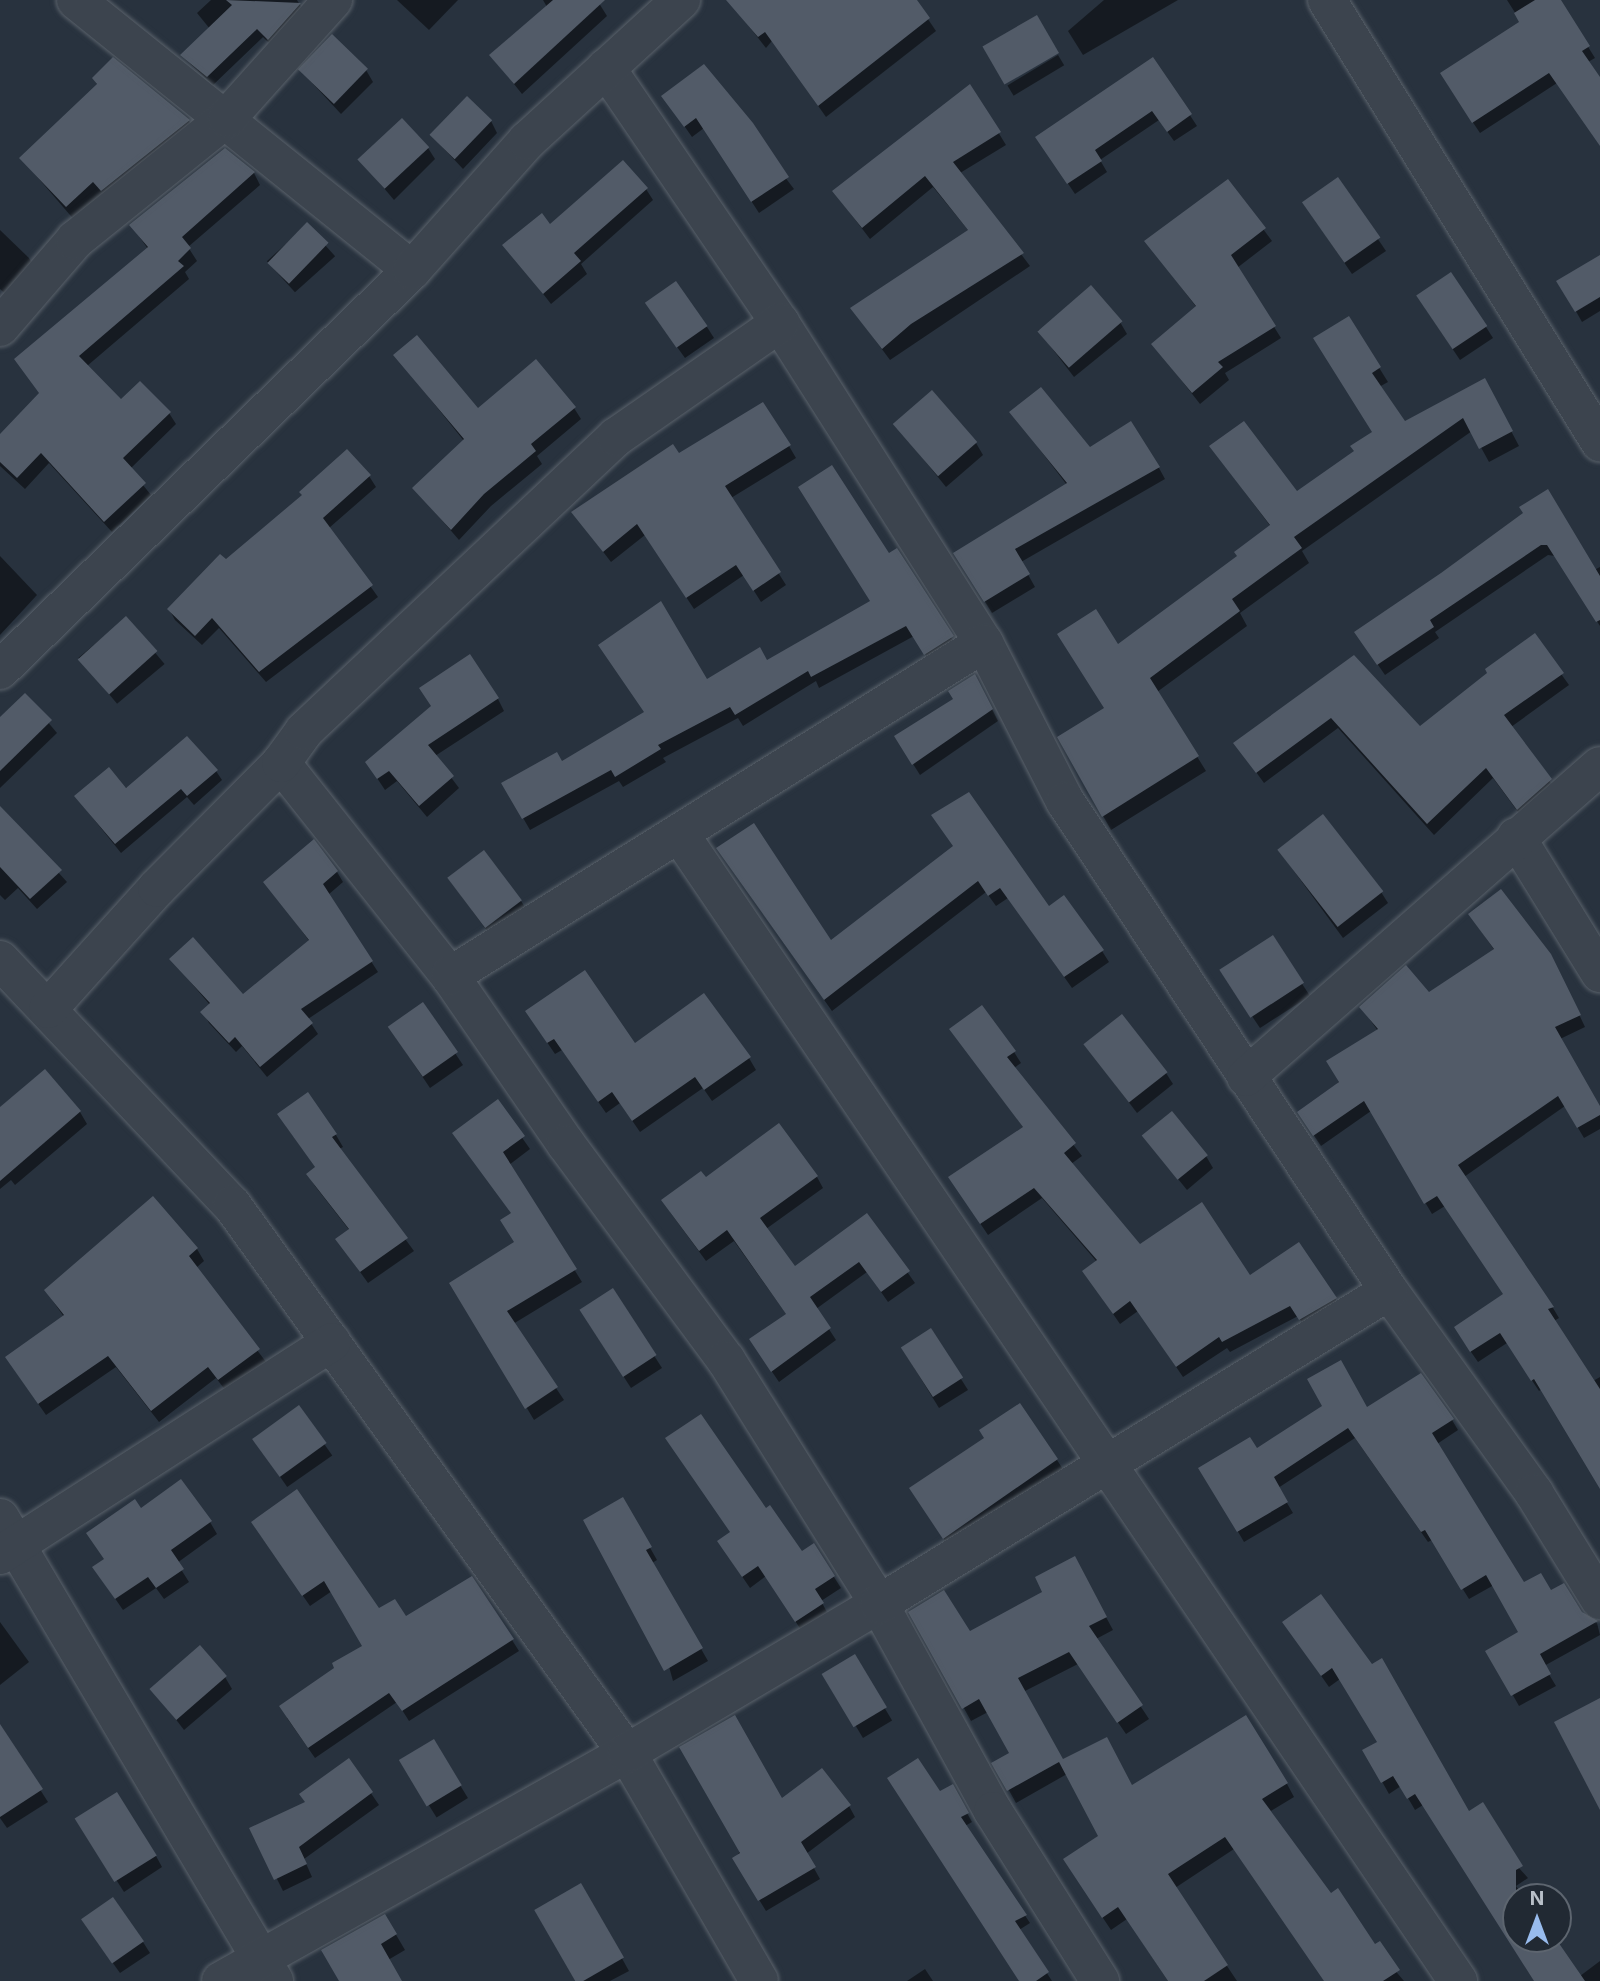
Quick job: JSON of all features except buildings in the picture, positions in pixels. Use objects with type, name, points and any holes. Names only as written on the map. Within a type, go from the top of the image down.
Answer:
[{"type":"street","points":[[76,0],[227,118],[412,270]]},
{"type":"street","points":[[0,327],[75,240],[227,118],[333,0]]},
{"type":"street","points":[[0,670],[412,270],[527,141],[681,0]]},
{"type":"street","points":[[1327,0],[1600,442]]},
{"type":"street","points":[[606,68],[780,323],[984,643],[1065,801],[1389,1291],[1534,1493],[1600,1600]]},
{"type":"street","points":[[48,1009],[157,888],[281,763],[304,731],[615,437],[780,323]]},
{"type":"street","points":[[450,976],[681,836],[984,643]]},
{"type":"street","points":[[281,763],[450,976],[566,1144],[726,1360],[880,1604],[993,1811],[1101,1981]]},
{"type":"street","points":[[1246,1077],[1516,837],[1600,766]]},
{"type":"street","points":[[681,836],[1458,1981]]},
{"type":"street","points":[[1516,837],[1600,973]]},
{"type":"street","points":[[0,960],[232,1205],[627,1753],[759,1981]]},
{"type":"street","points":[[221,1981],[267,1971],[627,1753],[880,1604],[1389,1291]]},
{"type":"street","points":[[267,1971],[6,1539],[332,1342]]}]
